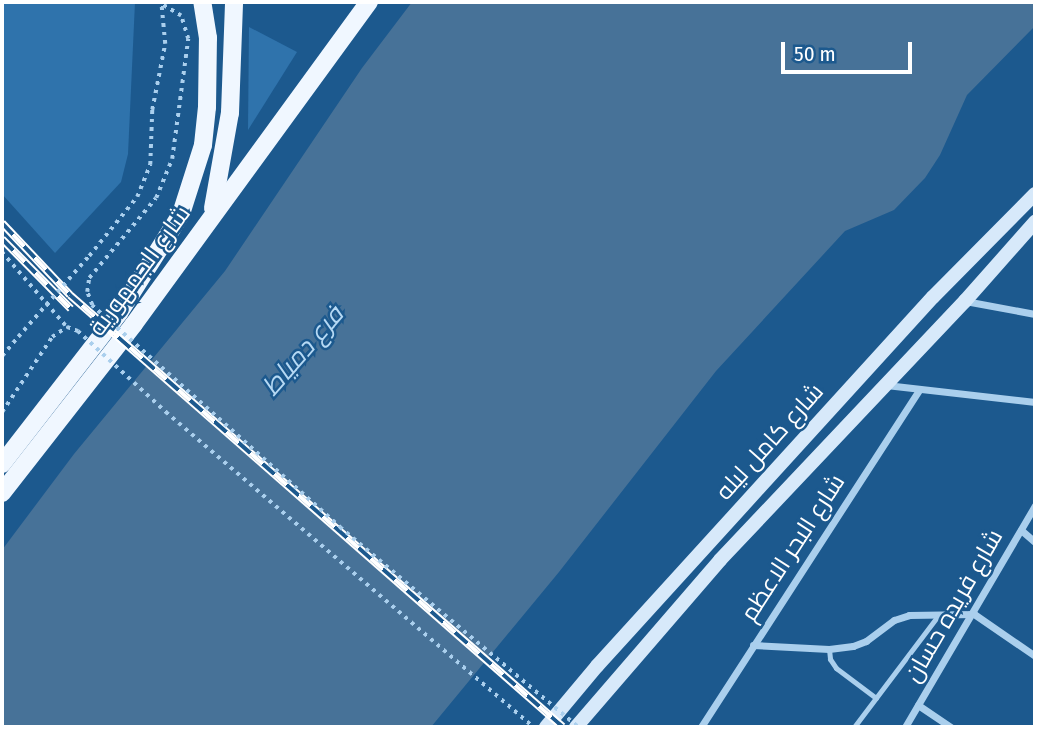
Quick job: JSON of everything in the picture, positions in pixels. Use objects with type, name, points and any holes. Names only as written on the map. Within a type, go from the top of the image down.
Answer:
[{"type":"main road","points":[[188,2],[208,38]]},
{"type":"main road","name":"شارع الجمهورية","points":[[2,464],[119,313],[181,214],[202,145],[207,107],[208,38],[202,2]]},
{"type":"main road","name":"شارع الجمهورية","points":[[2,493],[134,324],[212,215],[230,113],[234,2]]},
{"type":"main road","points":[[212,215],[369,2]]},
{"type":"street","name":"شارع كامل ليله","points":[[546,727],[597,666],[949,280],[1035,194]]},
{"type":"street","name":"شارع كامل ليله","points":[[577,727],[720,560],[966,300],[1035,222]]},
{"type":"street","points":[[949,280],[960,287],[966,300],[1035,314]]},
{"type":"street","points":[[933,298],[939,309],[950,316]]},
{"type":"street","points":[[884,385],[1035,402]]},
{"type":"street","name":"شارع البحر الاعظم","points":[[701,727],[919,390]]},
{"type":"street","name":"شارع فريده حسان","points":[[905,727],[974,614],[1035,505]]},
{"type":"street","points":[[1021,530],[1035,542]]},
{"type":"street","points":[[753,645],[829,649],[866,641],[894,620],[909,615],[974,614],[1035,656]]},
{"type":"street","points":[[918,705],[951,727]]},
{"type":"lane","points":[[854,727],[939,614]]},
{"type":"lane","points":[[829,649],[830,659],[836,668],[876,698]]},
{"type":"path","points":[[2,356],[137,197],[150,165],[152,110],[165,44],[161,3]]},
{"type":"path","points":[[161,3],[181,16],[188,39],[172,159],[156,198],[89,278],[87,292],[92,305],[340,527],[577,727]]},
{"type":"path","points":[[2,252],[67,327],[78,331],[166,412],[534,727]]},
{"type":"path","points":[[2,412],[52,337],[67,327]]},
{"type":"shaded area","points":[[2,2],[135,2],[128,154],[121,182],[55,253],[2,194]]},
{"type":"shaded area","points":[[249,27],[297,52],[248,130]]},
{"type":"water","name":"فرع دمياط","points":[[412,2],[1035,2],[1035,26],[967,95],[940,155],[925,178],[894,210],[845,231],[716,371],[559,572],[431,727],[2,727],[2,550],[74,454],[225,271],[362,68]]},
{"type":"railway","points":[[2,223],[70,295],[563,727]]},
{"type":"railway","points":[[2,239],[71,309]]}]
